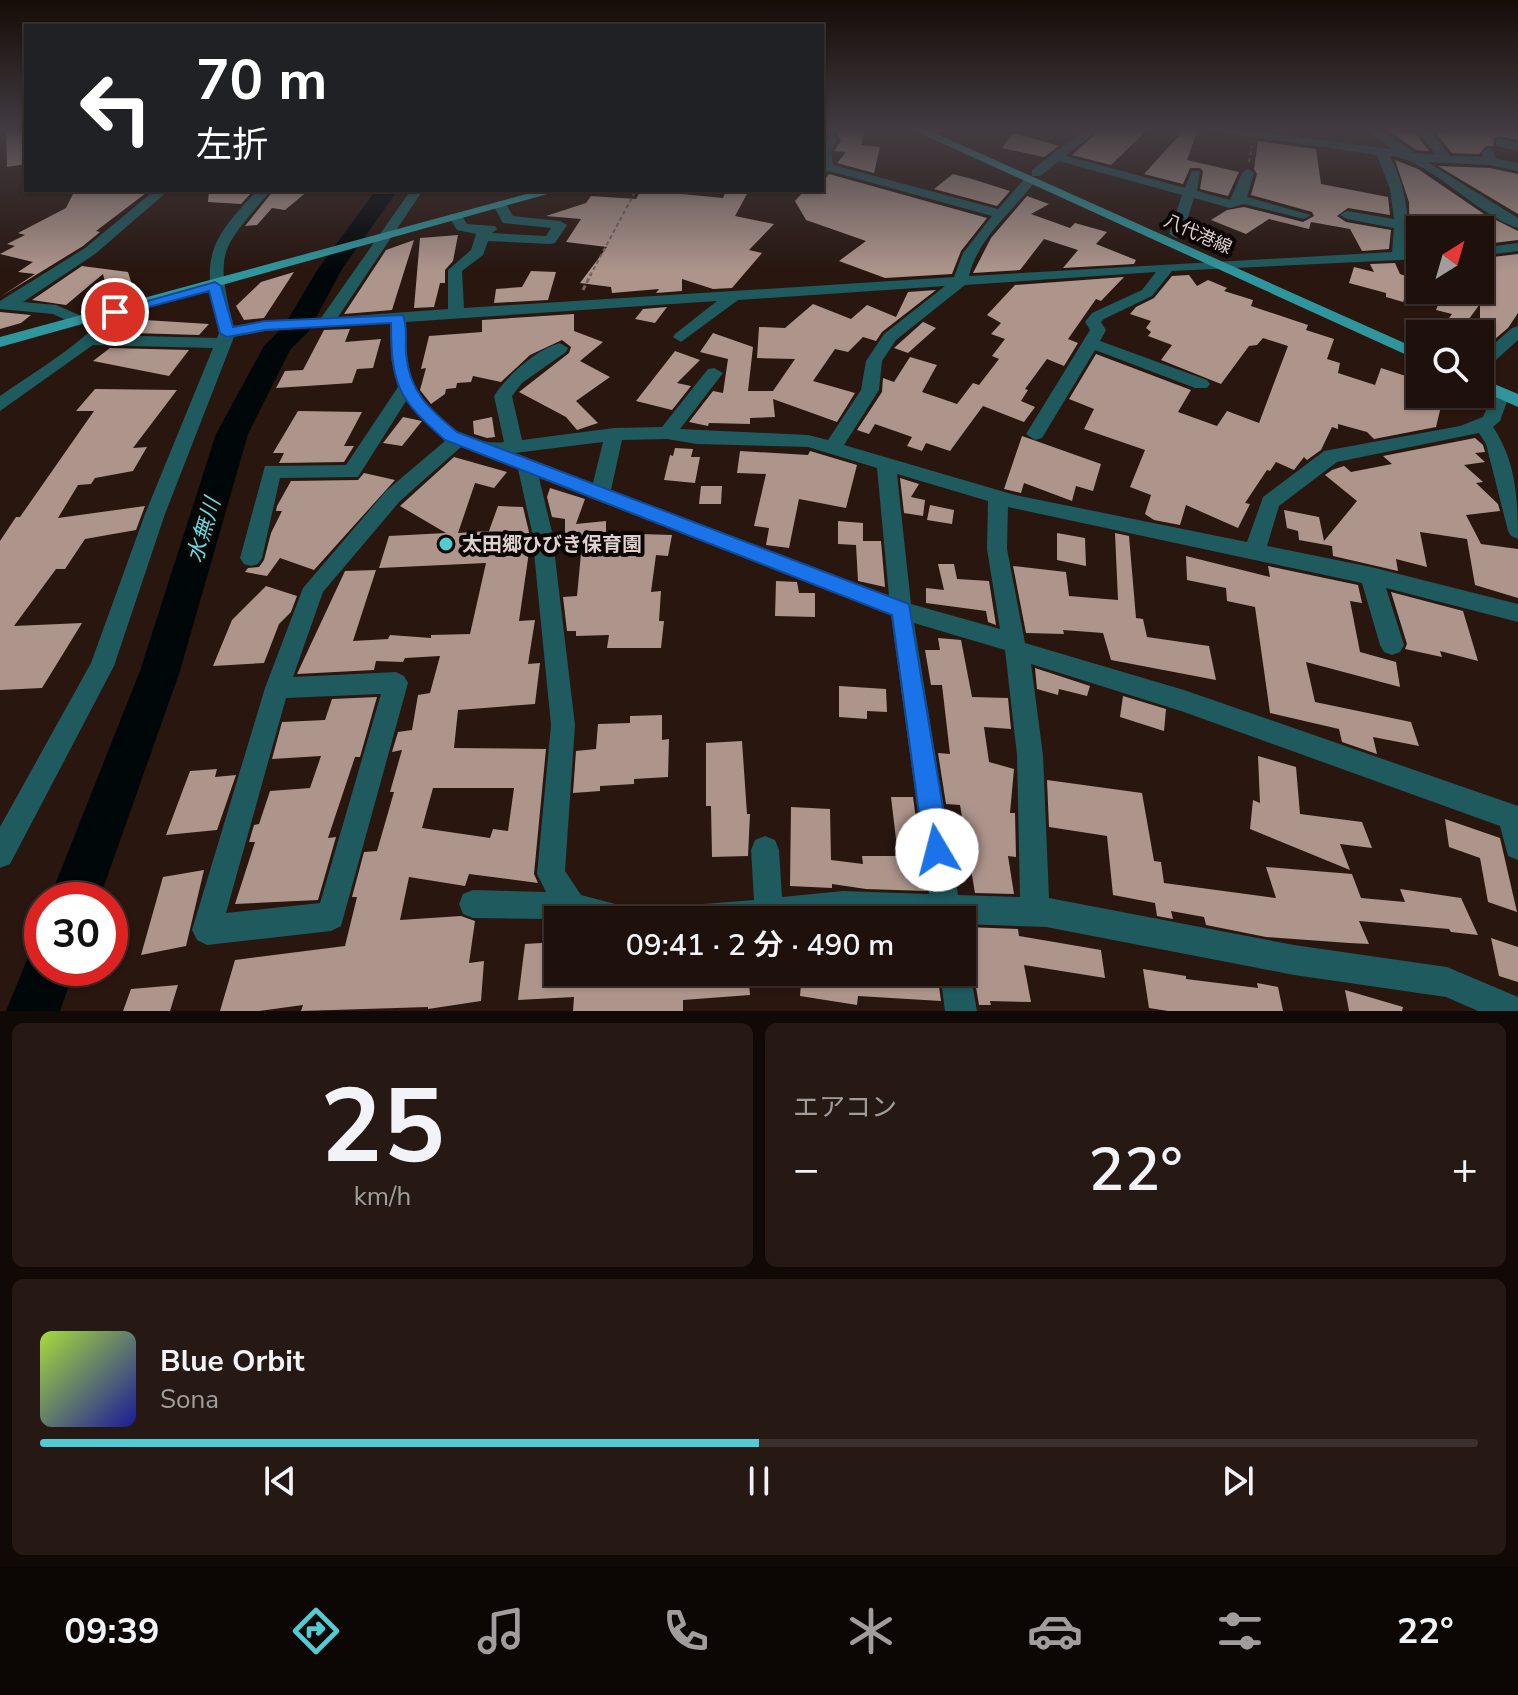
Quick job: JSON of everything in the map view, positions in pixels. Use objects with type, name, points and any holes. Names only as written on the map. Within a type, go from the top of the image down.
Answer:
[{"type":"main road","name":"八代港線","points":[[1033,176],[1176,234],[1406,336]]},
{"type":"main road","name":"八代港線","points":[[1033,176],[1406,350]]},
{"type":"main road","points":[[0,342],[215,286],[549,192]]},
{"type":"main road","points":[[1494,378],[1512,393]]},
{"type":"street","points":[[856,176],[1000,214]]},
{"type":"street","points":[[833,447],[870,390],[874,361],[890,337],[960,282],[962,267],[1000,214],[1033,176]]},
{"type":"street","points":[[1127,176],[1230,204],[1238,203],[1247,176]]},
{"type":"street","points":[[1176,234],[1195,176]]},
{"type":"street","points":[[1393,176],[1403,225],[1399,256]]},
{"type":"street","points":[[1441,176],[1518,224]]},
{"type":"street","points":[[4,305],[90,251],[161,192]]},
{"type":"street","points":[[0,854],[102,666],[155,514],[224,338],[215,286],[214,255],[228,228],[263,192]]},
{"type":"street","points":[[320,322],[378,238],[415,192]]},
{"type":"street","points":[[1239,199],[1304,215]]},
{"type":"street","points":[[500,205],[508,220]]},
{"type":"street","points":[[1347,215],[1403,225]]},
{"type":"street","points":[[456,217],[462,227],[484,234],[550,240],[560,225],[508,220],[484,234],[478,252],[455,270],[456,314]]},
{"type":"street","points":[[1494,250],[1518,247]]},
{"type":"street","points":[[89,340],[224,338],[265,326],[320,322],[1166,270],[1219,264],[1406,256]]},
{"type":"street","points":[[1035,434],[1098,330],[1093,322],[1098,316],[1147,293],[1166,270]]},
{"type":"street","points":[[681,337],[733,296]]},
{"type":"street","points":[[4,305],[56,310],[80,321]]},
{"type":"street","points":[[0,405],[89,340],[113,318],[115,312]]},
{"type":"street","points":[[398,318],[398,356],[405,389],[423,412],[451,436],[489,451],[521,457],[600,494],[901,610],[1184,701],[1515,818],[1518,846]]},
{"type":"street","points":[[1494,354],[1518,331]]},
{"type":"street","points":[[1091,343],[1201,384]]},
{"type":"street","points":[[560,348],[516,379],[503,396],[542,532],[563,725],[551,874],[571,906]]},
{"type":"street","points":[[667,433],[714,373]]},
{"type":"street","points":[[251,558],[272,466],[351,472],[405,389]]},
{"type":"street","points":[[1254,553],[1270,502],[1331,456],[1464,432],[1491,421],[1512,393]]},
{"type":"street","points":[[1483,425],[1495,444],[1518,531]]},
{"type":"street","points":[[521,457],[614,434],[777,438],[833,447],[998,496],[1371,576],[1518,613]]},
{"type":"street","points":[[600,494],[614,434]]},
{"type":"street","points":[[277,688],[396,683],[331,916],[207,930],[277,688],[314,588],[393,496],[459,439]]},
{"type":"street","points":[[886,462],[901,610],[946,906]]},
{"type":"street","points":[[998,496],[997,549],[1015,646],[1030,755],[1035,912]]},
{"type":"street","points":[[1371,576],[1392,645]]},
{"type":"street","points":[[765,850],[769,906]]},
{"type":"street","points":[[473,904],[544,906]]},
{"type":"street","points":[[976,914],[1035,912],[1294,960],[1447,982],[1514,1011]]},
{"type":"street","points":[[957,986],[961,1011]]},
{"type":"path","points":[[579,305],[585,280],[635,192]]},
{"type":"building","points":[[827,176],[837,176],[987,218],[961,251],[952,274],[885,278],[839,261],[866,241],[806,220],[795,201],[803,192],[824,192]]},
{"type":"building","points":[[950,176],[961,176],[1010,191],[997,206],[934,189]]},
{"type":"building","points":[[1153,176],[1186,176],[1183,184]]},
{"type":"building","points":[[1202,176],[1237,176],[1228,196],[1200,189]]},
{"type":"building","points":[[1256,176],[1320,176],[1321,184],[1388,197],[1390,215],[1348,208],[1337,216],[1346,222],[1391,230],[1389,249],[1362,251],[1350,229],[1311,222],[1309,229],[1269,219],[1246,234],[1211,220],[1227,210],[1244,207],[1303,222],[1314,216],[1312,212],[1251,195]]},
{"type":"building","points":[[1400,176],[1429,176],[1488,216],[1409,216],[1409,202]]},
{"type":"building","points":[[1455,176],[1518,176],[1518,214]]},
{"type":"building","points":[[74,192],[147,192],[96,231],[100,232],[83,246],[0,297],[35,274],[18,272],[33,262],[0,254],[15,246],[7,244],[25,235],[18,233],[66,208]]},
{"type":"building","points":[[209,192],[252,192],[241,204],[208,202]]},
{"type":"building","points":[[272,192],[307,192],[285,210],[272,208],[257,225],[245,226]]},
{"type":"building","points":[[640,192],[723,198],[726,192],[748,192],[735,216],[774,224],[749,250],[762,253],[732,288],[713,289],[682,279],[682,291],[656,293],[659,289],[612,293],[611,287],[580,283],[607,247],[566,242],[581,219],[546,216],[586,203],[591,196],[636,199]]},
{"type":"building","points":[[1027,196],[1049,204],[1031,214],[1070,228],[1075,223],[1107,232],[1096,244],[1136,260],[1134,264],[1063,268],[1078,250],[1044,239],[1020,270],[973,273],[991,238]]},
{"type":"building","points":[[1494,219],[1518,231],[1518,240],[1494,243]]},
{"type":"building","points":[[458,235],[453,261],[445,270],[445,283],[440,283],[434,307],[414,308],[420,238]]},
{"type":"building","points":[[414,240],[392,310],[344,314],[386,250]]},
{"type":"building","points":[[1518,254],[1518,313],[1508,328],[1494,340],[1494,320],[1480,320],[1480,304],[1494,304],[1494,257]]},
{"type":"building","points":[[1395,263],[1400,274],[1406,276],[1403,302],[1386,297],[1386,293],[1349,283],[1354,267],[1374,272],[1370,264]]},
{"type":"building","points":[[82,266],[128,272],[133,288],[108,295],[103,274],[66,305],[32,300]]},
{"type":"building","points":[[531,271],[556,272],[548,300],[494,303],[496,289],[522,287]]},
{"type":"building","points":[[294,272],[264,318],[244,320],[236,306],[261,282]]},
{"type":"building","points":[[1189,275],[1197,286],[1208,280],[1227,288],[1224,291],[1253,300],[1251,306],[1308,325],[1306,330],[1334,339],[1327,359],[1340,363],[1338,373],[1375,385],[1381,368],[1406,376],[1406,408],[1441,408],[1436,427],[1374,439],[1367,432],[1338,424],[1338,429],[1332,427],[1321,450],[1307,460],[1304,457],[1294,470],[1276,462],[1270,471],[1267,470],[1245,503],[1250,504],[1238,528],[1186,505],[1180,525],[1154,520],[1145,514],[1151,495],[1130,487],[1145,450],[1084,429],[1094,409],[1069,399],[1096,354],[1191,390],[1178,412],[1217,426],[1227,411],[1259,423],[1288,346],[1263,338],[1257,345],[1249,346],[1221,384],[1161,360],[1172,345],[1148,336],[1151,332],[1146,328],[1151,321],[1130,314],[1136,307],[1154,298],[1172,276]]},
{"type":"building","points":[[1124,277],[1101,301],[1096,299],[1068,339],[1078,343],[1064,366],[1047,359],[1025,389],[1028,390],[1021,401],[1035,407],[1024,422],[983,406],[950,451],[926,443],[922,451],[907,446],[912,437],[875,424],[869,434],[857,430],[882,392],[883,378],[894,382],[910,357],[937,365],[922,392],[957,404],[973,383],[979,385],[999,359],[992,356],[1005,339],[991,334],[1001,323],[987,315],[1015,285]]},
{"type":"building","points":[[936,290],[882,332],[876,341],[863,337],[848,352],[835,349],[813,381],[855,393],[837,422],[773,399],[775,417],[750,418],[750,424],[709,423],[708,426],[689,422],[713,391],[723,393],[728,359],[700,352],[713,333],[753,347],[748,391],[773,391],[795,359],[757,358],[759,327],[785,328],[813,304],[851,319],[867,305],[896,317],[908,292]]},
{"type":"building","points":[[1438,304],[1480,304],[1468,320],[1448,320],[1452,314],[1436,310]]},
{"type":"building","points":[[667,307],[655,323],[635,319],[643,309]]},
{"type":"building","points":[[0,312],[31,315],[21,323],[0,329]]},
{"type":"building","points":[[574,314],[574,331],[603,342],[580,361],[610,377],[576,401],[598,423],[577,430],[566,417],[519,392],[569,353],[571,347],[562,340],[530,355],[501,382],[473,376],[471,382],[457,383],[456,388],[446,389],[445,394],[431,404],[420,390],[426,368],[421,369],[429,336],[482,332],[482,320]]},
{"type":"building","points":[[145,320],[209,324],[199,335],[133,333]]},
{"type":"building","points":[[923,322],[936,328],[908,353],[894,348]]},
{"type":"building","points":[[350,329],[345,342],[381,339],[373,368],[357,369],[352,383],[276,388],[285,371],[303,370],[324,330]]},
{"type":"building","points":[[110,348],[189,350],[169,376],[93,361]]},
{"type":"building","points":[[675,351],[700,360],[677,383],[691,386],[672,410],[636,401]]},
{"type":"building","points":[[95,389],[177,390],[133,448],[147,447],[133,471],[95,478],[91,484],[78,485],[58,518],[145,506],[136,530],[85,539],[65,569],[56,569],[14,626],[82,623],[42,688],[0,690],[0,541],[94,411],[76,411]]},
{"type":"building","points":[[298,411],[362,412],[344,446],[354,446],[344,462],[279,463],[284,453],[273,453]]},
{"type":"building","points":[[403,417],[422,421],[402,446],[383,443]]},
{"type":"building","points":[[492,417],[495,437],[474,434],[473,421]]},
{"type":"building","points":[[1022,436],[1101,464],[1093,491],[1076,486],[1072,501],[1024,483],[1021,493],[1004,489]]},
{"type":"building","points":[[1475,438],[1483,445],[1485,452],[1475,453],[1485,462],[1464,465],[1483,482],[1476,483],[1498,504],[1500,511],[1466,515],[1481,544],[1518,549],[1518,598],[1475,585],[1467,539],[1420,532],[1427,567],[1396,559],[1398,571],[1333,556],[1332,546],[1299,540],[1298,531],[1287,528],[1284,510],[1319,517],[1324,541],[1357,501],[1325,475],[1332,470],[1344,466],[1351,472],[1392,464],[1383,456]]},
{"type":"building","points":[[675,448],[693,449],[691,457],[700,457],[695,483],[664,480],[670,455],[673,456]]},
{"type":"building","points":[[740,451],[808,455],[810,451],[857,465],[846,508],[799,499],[789,548],[766,545],[769,528],[754,526],[766,474],[737,473]]},
{"type":"building","points":[[454,457],[507,472],[494,488],[475,483],[458,533],[489,531],[498,506],[523,507],[530,545],[519,621],[535,620],[528,664],[540,663],[535,704],[458,710],[454,748],[546,749],[534,874],[538,883],[469,874],[465,886],[409,877],[400,920],[461,916],[475,921],[469,963],[484,961],[481,1001],[428,1009],[301,1011],[303,1005],[259,1011],[220,1011],[235,960],[345,946],[357,897],[352,897],[364,852],[377,851],[394,792],[390,792],[402,750],[392,752],[398,732],[412,730],[418,695],[430,693],[440,656],[405,658],[403,662],[376,661],[374,670],[297,674],[345,571],[376,570],[353,641],[388,639],[390,635],[431,638],[431,635],[470,634],[486,563],[379,568],[389,536],[446,533],[400,506]],"holes":[[[433,788],[514,788],[508,831],[493,829],[490,838],[422,828]]]},
{"type":"building","points":[[364,473],[395,480],[314,570],[280,558],[267,576],[245,572],[248,568],[259,567],[264,560],[271,533],[282,511],[276,511],[277,506],[291,481],[358,480]]},
{"type":"building","points":[[900,478],[919,484],[911,497],[925,500],[923,516],[904,513]]},
{"type":"building","points":[[701,486],[722,486],[721,504],[699,504]]},
{"type":"building","points":[[550,488],[585,499],[576,524],[606,521],[606,533],[672,535],[668,556],[656,555],[651,592],[661,591],[659,621],[664,621],[661,648],[607,648],[609,635],[576,636],[576,631],[567,631],[563,597],[577,596],[582,543],[569,544],[565,549],[565,519],[552,517],[547,497]]},
{"type":"building","points":[[930,505],[954,510],[952,524],[927,520]]},
{"type":"building","points":[[838,521],[863,523],[863,541],[881,541],[885,587],[858,581],[856,545],[838,544]]},
{"type":"building","points":[[1057,533],[1085,538],[1086,566],[1057,560]]},
{"type":"building","points":[[1115,533],[1129,536],[1136,618],[1143,619],[1147,637],[1209,646],[1216,680],[1111,660],[1103,633],[1063,630],[1064,634],[1026,633],[1013,566],[1066,572],[1069,596],[1118,600]]},
{"type":"building","points":[[1186,556],[1270,577],[1268,566],[1358,585],[1362,603],[1350,601],[1360,652],[1396,662],[1400,687],[1306,662],[1315,702],[1411,722],[1419,746],[1373,737],[1377,754],[1342,742],[1339,729],[1270,713],[1255,607],[1227,601],[1226,588],[1187,580]]},
{"type":"building","points":[[938,564],[954,564],[957,579],[989,581],[996,625],[988,622],[986,611],[926,603],[926,588],[944,590]]},
{"type":"building","points":[[776,581],[797,582],[799,593],[815,593],[815,617],[775,616]]},
{"type":"building","points":[[266,586],[297,596],[291,612],[279,624],[264,663],[213,666],[232,620]]},
{"type":"building","points":[[1391,592],[1463,611],[1478,661],[1440,651],[1442,657],[1405,649],[1407,644]]},
{"type":"building","points":[[938,638],[961,640],[972,697],[1008,698],[1011,729],[984,727],[989,762],[1014,769],[1010,813],[1015,813],[1016,857],[1008,856],[1014,894],[975,893],[960,805],[946,804],[938,753],[950,754],[942,685],[931,685],[925,650],[940,650]]},
{"type":"building","points":[[1035,668],[1090,686],[1087,696],[1059,689],[1058,695],[1037,689]]},
{"type":"building","points":[[839,686],[886,689],[887,712],[867,711],[867,719],[839,717]]},
{"type":"building","points":[[1123,696],[1166,709],[1164,731],[1120,717]]},
{"type":"building","points":[[377,697],[360,757],[355,757],[328,838],[336,837],[318,900],[235,904],[255,842],[249,842],[254,825],[259,824],[270,791],[310,788],[321,756],[272,759],[282,722],[325,720],[332,699]]},
{"type":"building","points":[[662,715],[662,740],[669,739],[668,777],[634,779],[634,784],[600,786],[600,791],[573,793],[576,751],[596,749],[598,724],[630,723],[630,716]]},
{"type":"building","points":[[742,741],[747,814],[750,814],[748,856],[712,857],[711,806],[706,806],[706,743]]},
{"type":"building","points":[[1258,756],[1296,767],[1300,814],[1362,822],[1372,848],[1340,844],[1350,870],[1250,829],[1253,800],[1260,803]]},
{"type":"building","points":[[217,769],[215,777],[236,775],[217,830],[166,835],[190,771]]},
{"type":"building","points":[[1047,780],[1142,793],[1154,861],[1161,862],[1164,883],[1276,898],[1266,867],[1352,874],[1361,898],[1405,902],[1400,889],[1461,898],[1478,935],[1451,932],[1449,929],[1359,921],[1369,944],[1349,943],[1266,937],[1206,925],[1204,917],[1171,911],[1173,919],[1157,916],[1155,903],[1113,895],[1107,836],[1049,827]]},
{"type":"building","points":[[891,797],[913,797],[926,891],[866,889],[832,884],[832,888],[790,886],[791,807],[830,809],[831,860],[863,864],[862,856],[898,856]]},
{"type":"building","points":[[1445,819],[1500,838],[1517,912],[1488,902],[1480,858],[1449,847]]},
{"type":"building","points":[[204,870],[186,946],[141,955],[163,877]]},
{"type":"building","points":[[976,927],[1018,929],[1019,936],[1101,950],[1105,978],[1024,965],[1031,1002],[990,1001],[991,1005],[979,1005],[976,986]]},
{"type":"building","points":[[1491,938],[1518,947],[1518,982],[1499,976]]},
{"type":"building","points":[[544,943],[544,986],[749,986],[750,995],[683,1000],[683,1011],[573,1011],[574,997],[518,1000],[525,944]]},
{"type":"building","points":[[1143,969],[1186,976],[1186,979],[1258,988],[1257,983],[1278,987],[1283,1011],[1168,1011],[1149,1008]]},
{"type":"building","points":[[178,985],[170,1011],[123,1011],[131,989]]},
{"type":"building","points":[[801,986],[939,986],[941,1001],[858,996],[857,1005],[800,996]]},
{"type":"building","points":[[1345,990],[1403,1007],[1402,1011],[1349,1011]]},
{"type":"waterway","name":"水無川","points":[[81,882],[160,671],[232,434],[278,346],[295,331],[330,269],[386,192]]},
{"type":"waterway","name":"水無川","points":[[33,1011],[42,986]]},
{"type":"place","name":"太田郷ひびき保育園","points":[[446,544]]},
{"type":"route","points":[[115,312],[215,286],[227,333],[265,326],[398,318],[398,356],[405,389],[423,412],[451,436],[901,610],[937,850]]}]
